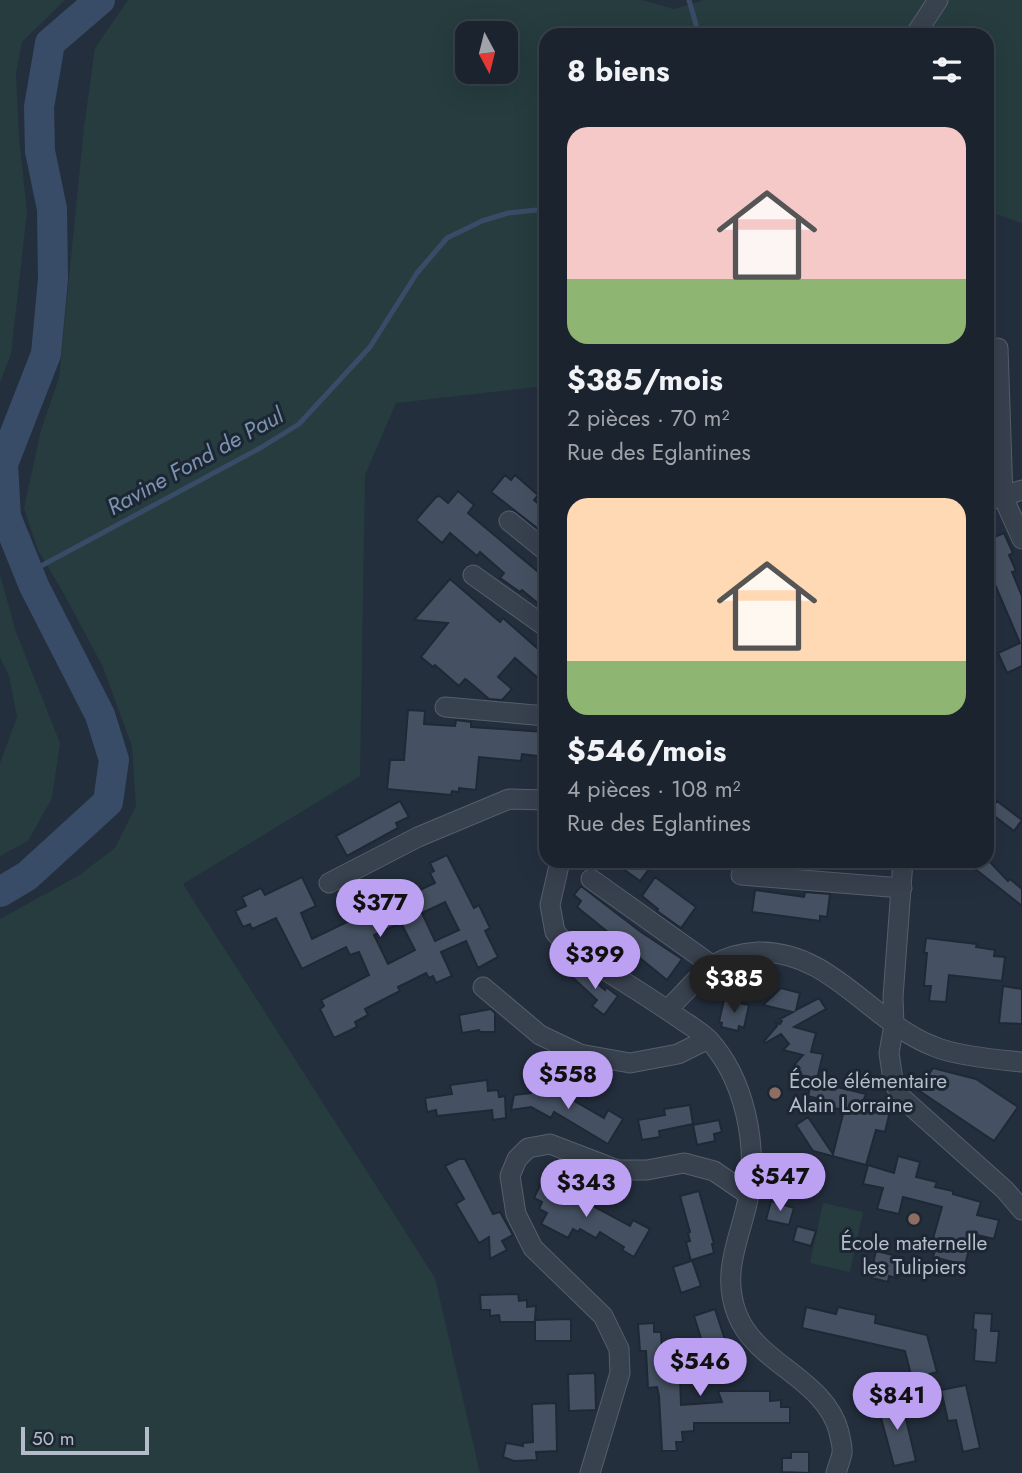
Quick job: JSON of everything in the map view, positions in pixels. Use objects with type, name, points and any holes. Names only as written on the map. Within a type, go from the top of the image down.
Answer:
[{"type":"street","points":[[920,28],[938,0]]},
{"type":"street","points":[[998,348],[995,499],[1022,539]]},
{"type":"street","points":[[995,499],[1022,490]]},
{"type":"street","points":[[509,521],[539,545]]},
{"type":"street","points":[[473,575],[539,622]]},
{"type":"street","points":[[444,707],[539,715]]},
{"type":"street","points":[[329,883],[418,837],[509,799],[539,800]]},
{"type":"street","points":[[559,868],[551,905],[555,932],[568,947],[708,1038],[728,1065],[741,1096],[751,1148],[749,1195],[736,1238],[731,1271],[737,1313],[743,1326],[758,1343],[826,1403],[836,1424],[843,1450],[836,1473]]},
{"type":"street","points":[[741,875],[900,869],[894,1025],[889,1053],[893,1080],[901,1097],[1005,1190],[1022,1210]]},
{"type":"street","points":[[591,879],[713,966]]},
{"type":"street","points":[[667,1010],[713,966],[738,953],[771,952],[804,959],[851,990],[894,1025],[934,1047],[1022,1062]]},
{"type":"street","points":[[483,987],[540,1035],[580,1054],[630,1063],[678,1054],[708,1038]]},
{"type":"street","points":[[590,1473],[620,1373],[619,1349],[603,1316],[533,1248],[516,1214],[510,1176],[517,1159],[528,1148],[550,1144],[618,1170],[647,1170],[684,1163],[714,1171],[749,1195]]},
{"type":"green space","points":[[0,0],[65,0],[22,42],[16,73],[19,138],[27,212],[11,354],[0,382]]},
{"type":"green space","points":[[128,0],[642,0],[674,9],[704,0],[1022,0],[1022,223],[994,213],[994,28],[539,28],[539,387],[396,403],[365,475],[360,776],[183,884],[435,1278],[480,1473],[0,1473],[0,919],[78,876],[115,848],[136,806],[132,746],[103,667],[38,550],[24,508],[41,430],[59,378],[84,127],[95,48]]},
{"type":"green space","points":[[0,575],[16,632],[60,743],[52,798],[28,841],[0,856],[0,763],[17,717],[9,676],[0,657]]},
{"type":"green space","points":[[823,1203],[863,1212],[850,1272],[810,1263]]},
{"type":"building","points":[[505,475],[511,480],[515,475],[538,495],[534,500],[539,504],[539,530],[491,492]]},
{"type":"building","points":[[458,491],[474,505],[468,513],[537,571],[539,569],[539,604],[522,590],[520,592],[500,578],[504,573],[480,552],[477,556],[450,533],[442,543],[416,520],[436,497],[440,496],[448,503]]},
{"type":"building","points":[[1004,533],[1013,553],[1009,555],[1016,571],[1012,572],[1022,596],[1022,666],[1007,673],[998,653],[1020,643],[994,582],[994,537]]},
{"type":"building","points":[[450,579],[500,622],[503,618],[539,650],[539,679],[515,658],[498,677],[512,689],[502,700],[489,699],[465,679],[459,686],[435,665],[433,667],[421,657],[448,623],[414,620]]},
{"type":"building","points":[[408,710],[425,711],[424,724],[455,726],[456,720],[471,722],[471,727],[539,732],[539,756],[522,754],[521,761],[479,757],[476,790],[459,788],[459,792],[452,791],[451,795],[387,789],[390,760],[404,760]]},
{"type":"building","points":[[400,801],[409,817],[396,823],[398,828],[347,856],[336,836]]},
{"type":"building","points":[[997,801],[1022,820],[1014,831],[994,816],[994,805]]},
{"type":"building","points":[[447,855],[474,908],[479,905],[490,928],[485,931],[498,957],[478,968],[466,941],[441,952],[452,976],[436,983],[433,976],[429,978],[426,973],[398,987],[400,991],[365,1009],[368,1015],[355,1022],[357,1027],[334,1038],[320,1009],[324,1006],[321,1000],[369,975],[359,952],[350,955],[346,947],[302,969],[276,918],[252,929],[250,924],[243,927],[235,911],[246,906],[242,897],[261,888],[265,895],[302,877],[316,906],[301,913],[312,939],[347,922],[345,918],[383,902],[385,906],[435,883],[430,873],[434,871],[430,863]],"holes":[[[445,902],[459,930],[435,941],[422,913]],[[401,923],[415,950],[388,964],[374,935]]]},
{"type":"building","points":[[994,866],[1008,881],[1010,879],[1022,889],[1022,906],[974,868]]},
{"type":"building","points":[[622,868],[650,868],[640,881]]},
{"type":"building","points":[[655,877],[696,907],[681,928],[642,896]]},
{"type":"building","points":[[581,886],[641,932],[682,959],[667,980],[577,907],[581,901],[574,895]]},
{"type":"building","points":[[755,890],[804,897],[805,892],[830,894],[827,917],[820,916],[820,921],[752,912]]},
{"type":"building","points":[[926,938],[977,944],[976,947],[995,950],[994,956],[1005,957],[1002,981],[949,975],[946,1002],[929,1001],[931,986],[924,986]]},
{"type":"building","points":[[577,967],[605,990],[606,987],[618,996],[604,1015],[592,1006],[597,1000],[570,975]]},
{"type":"building","points":[[1003,986],[1022,989],[1022,1024],[999,1023]]},
{"type":"building","points":[[781,988],[800,993],[796,1010],[819,998],[826,1009],[794,1027],[816,1033],[811,1052],[823,1054],[817,1079],[792,1073],[796,1067],[794,1065],[803,1055],[783,1050],[789,1044],[781,1034],[765,1043],[764,1041],[777,1026],[776,1023],[780,1024],[780,1019],[793,1012],[763,1005]]},
{"type":"building","points":[[724,1000],[749,1005],[744,1028],[739,1026],[738,1031],[721,1027],[722,1023],[719,1022]]},
{"type":"building","points":[[491,1009],[495,1013],[495,1032],[479,1030],[462,1033],[459,1015]]},
{"type":"building","points":[[933,1068],[976,1079],[1018,1107],[994,1141],[918,1090]]},
{"type":"building","points":[[487,1080],[488,1091],[498,1090],[499,1097],[505,1096],[506,1118],[493,1120],[492,1110],[437,1116],[436,1110],[427,1112],[425,1098],[452,1094],[450,1085]]},
{"type":"building","points":[[812,1081],[866,1094],[864,1099],[884,1103],[882,1110],[890,1111],[885,1132],[876,1130],[866,1165],[813,1151],[796,1125],[808,1117],[833,1154],[844,1110],[824,1106],[831,1102],[808,1096]]},
{"type":"building","points":[[537,1083],[548,1089],[551,1083],[566,1092],[564,1095],[604,1118],[608,1110],[623,1119],[608,1144],[554,1112],[551,1118],[531,1107],[511,1110],[514,1095],[531,1093]]},
{"type":"building","points":[[690,1105],[693,1124],[659,1131],[660,1137],[642,1140],[638,1120],[665,1115],[664,1109]]},
{"type":"building","points":[[719,1120],[722,1132],[714,1134],[715,1141],[697,1145],[693,1125]]},
{"type":"building","points":[[898,1156],[920,1162],[916,1177],[937,1182],[935,1187],[981,1202],[977,1215],[999,1220],[994,1239],[973,1234],[965,1265],[933,1257],[937,1244],[932,1242],[942,1207],[903,1197],[899,1214],[877,1209],[883,1188],[863,1184],[868,1165],[894,1173]]},
{"type":"building","points":[[465,1159],[493,1214],[500,1212],[513,1235],[502,1241],[507,1250],[490,1259],[489,1237],[479,1243],[456,1204],[464,1199],[445,1166]]},
{"type":"building","points":[[543,1179],[630,1226],[633,1220],[650,1229],[634,1257],[622,1250],[624,1247],[600,1232],[596,1238],[580,1229],[578,1232],[573,1229],[568,1238],[541,1224],[547,1213],[539,1209],[542,1202],[534,1198]]},
{"type":"building","points":[[699,1191],[714,1244],[714,1253],[692,1260],[701,1286],[681,1293],[673,1267],[691,1261],[686,1242],[690,1241],[690,1232],[680,1196]]},
{"type":"building","points":[[771,1201],[794,1208],[789,1225],[766,1220]]},
{"type":"building","points":[[797,1226],[816,1231],[811,1246],[793,1241]]},
{"type":"building","points":[[876,1251],[901,1257],[897,1278],[889,1276],[888,1282],[872,1278]]},
{"type":"building","points":[[518,1294],[519,1301],[527,1300],[527,1307],[536,1306],[535,1320],[571,1319],[571,1341],[535,1341],[535,1322],[500,1322],[499,1315],[490,1316],[490,1310],[481,1310],[480,1295]]},
{"type":"building","points":[[806,1307],[836,1314],[838,1307],[876,1315],[875,1323],[927,1335],[937,1372],[912,1379],[905,1351],[802,1328]]},
{"type":"building","points":[[715,1309],[727,1346],[732,1344],[741,1371],[714,1380],[694,1316]]},
{"type":"building","points":[[974,1313],[992,1314],[991,1331],[999,1331],[996,1363],[974,1361]]},
{"type":"building","points":[[654,1323],[654,1332],[661,1332],[662,1350],[669,1350],[671,1377],[680,1376],[681,1405],[722,1402],[718,1391],[770,1391],[770,1401],[781,1400],[781,1407],[790,1407],[790,1423],[694,1423],[694,1431],[682,1432],[683,1442],[676,1442],[677,1451],[662,1451],[659,1396],[657,1387],[648,1388],[646,1351],[640,1351],[638,1324]]},
{"type":"building","points":[[595,1373],[596,1410],[569,1411],[568,1374]]},
{"type":"building","points":[[966,1385],[980,1448],[963,1452],[956,1420],[948,1421],[941,1390]]},
{"type":"building","points":[[901,1398],[916,1461],[894,1466],[877,1403]]},
{"type":"building","points":[[556,1403],[557,1451],[536,1452],[537,1460],[514,1461],[503,1457],[506,1443],[523,1446],[523,1443],[533,1442],[532,1404]]},
{"type":"building","points":[[791,1452],[809,1452],[809,1473],[782,1472],[782,1458],[791,1458]]},
{"type":"waterway","points":[[0,892],[27,876],[108,802],[114,760],[100,715],[34,586],[6,517],[3,464],[46,354],[53,279],[52,209],[40,151],[39,107],[50,43],[100,0]]},
{"type":"waterway","name":"Ravine Fond de Paul","points":[[689,0],[697,28]]},
{"type":"waterway","name":"Ravine Fond de Paul","points":[[28,573],[262,447],[299,424],[370,347],[417,273],[447,238],[482,221],[508,213],[539,210]]},
{"type":"place","name":"École élémentaire Alain Lorraine","points":[[775,1093]]},
{"type":"place","name":"École maternelle les Tulipiers","points":[[914,1219]]}]
